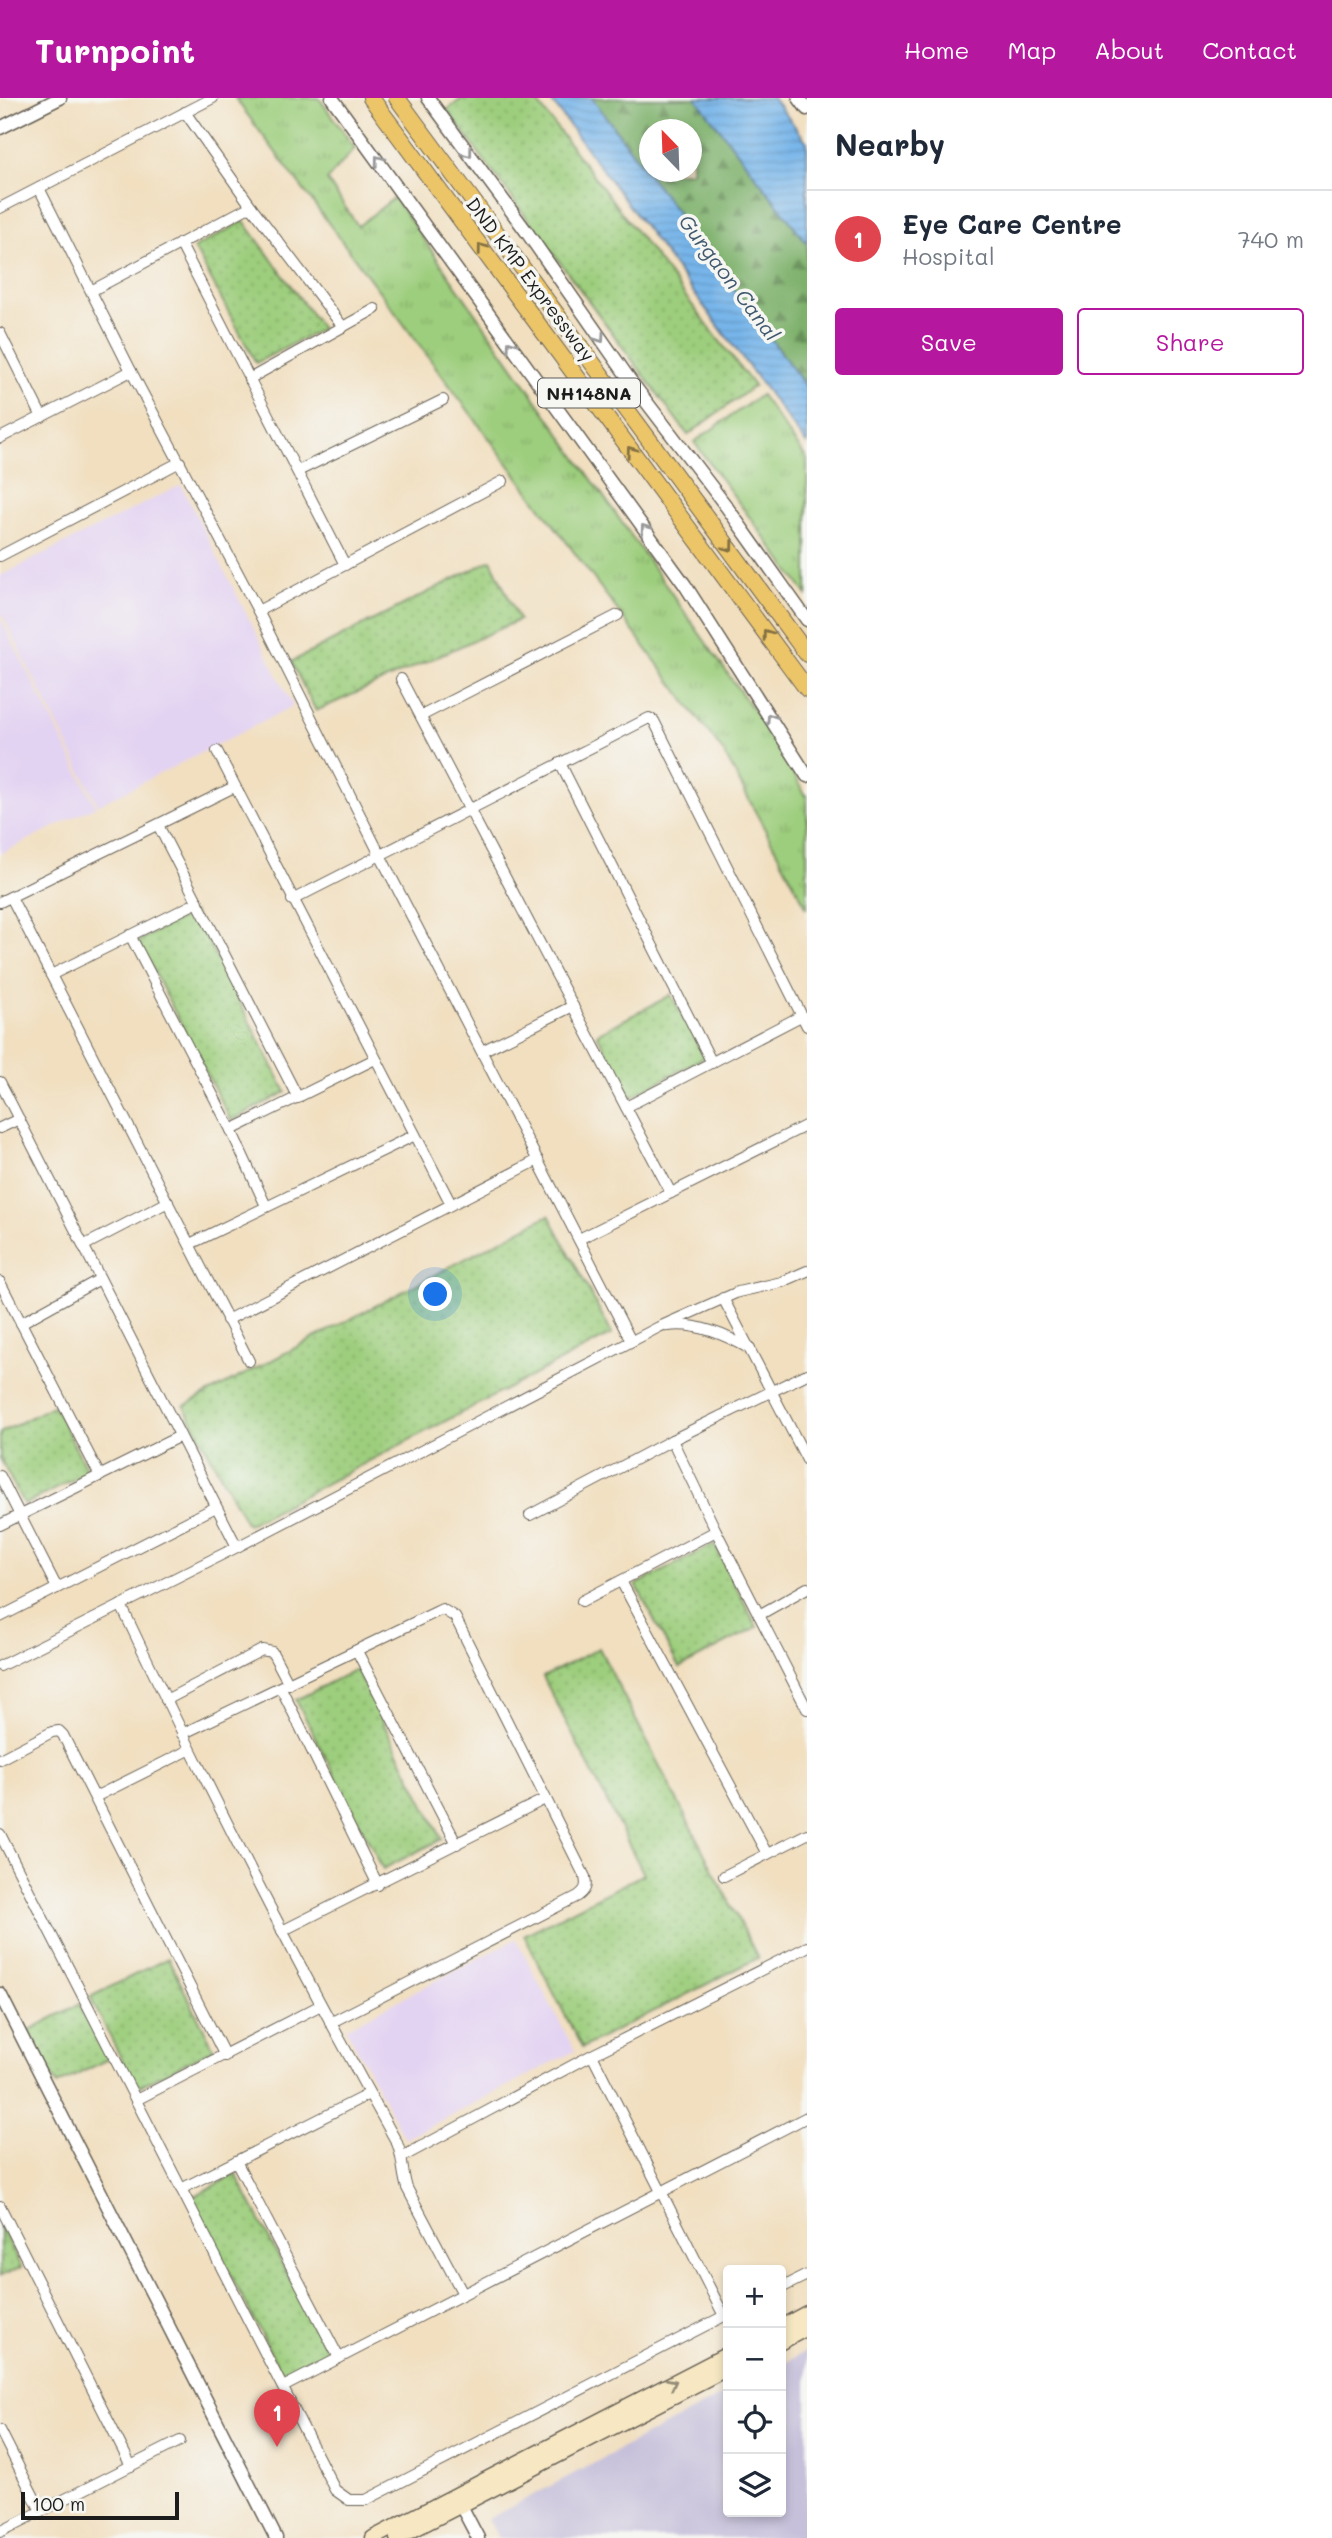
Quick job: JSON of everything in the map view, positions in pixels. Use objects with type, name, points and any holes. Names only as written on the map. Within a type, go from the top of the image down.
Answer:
[{"type":"highway","name":"DND KMP Expressway","points":[[370,98],[807,689]]},
{"type":"highway","name":"DND KMP Expressway","points":[[397,98],[807,654]]},
{"type":"main road","points":[[786,2324],[807,2313]]},
{"type":"main road","points":[[786,2339],[807,2328]]},
{"type":"main road","points":[[397,2538],[458,2500],[723,2357]]},
{"type":"main road","points":[[373,2538],[458,2500],[723,2370]]},
{"type":"street","points":[[0,128],[60,98]]},
{"type":"street","points":[[0,208],[213,98]]},
{"type":"street","points":[[332,98],[685,585],[807,776]]},
{"type":"street","points":[[428,98],[526,231],[632,383],[726,506],[807,620]]},
{"type":"street","points":[[799,98],[807,109]]},
{"type":"street","points":[[186,112],[251,206],[343,327]]},
{"type":"street","points":[[39,188],[631,1341]]},
{"type":"street","points":[[91,291],[251,206]]},
{"type":"street","points":[[180,243],[345,565]]},
{"type":"street","points":[[249,379],[375,309]]},
{"type":"street","points":[[0,333],[42,417]]},
{"type":"street","points":[[0,439],[131,371]]},
{"type":"street","points":[[298,471],[443,400]]},
{"type":"street","points":[[0,556],[180,462]]},
{"type":"street","points":[[258,611],[503,481]]},
{"type":"street","points":[[421,716],[618,615]]},
{"type":"street","points":[[401,679],[671,1193]]},
{"type":"street","points":[[292,900],[649,718],[654,721],[807,1026]]},
{"type":"street","points":[[216,751],[451,1204]]},
{"type":"street","points":[[561,763],[712,1062]]},
{"type":"street","points":[[0,902],[234,786]]},
{"type":"street","points":[[158,825],[298,1098]]},
{"type":"street","points":[[10,897],[248,1361]]},
{"type":"street","points":[[51,975],[198,902]]},
{"type":"street","points":[[130,934],[231,1130],[266,1206]]},
{"type":"street","points":[[482,1051],[573,1006]]},
{"type":"street","points":[[626,1107],[802,1016]]},
{"type":"street","points":[[231,1130],[375,1059]]},
{"type":"street","points":[[0,1082],[237,1547]]},
{"type":"street","points":[[0,1128],[19,1119]]},
{"type":"street","points":[[579,1239],[807,1125]]},
{"type":"street","points":[[190,1244],[415,1135]]},
{"type":"street","points":[[227,1320],[538,1160]]},
{"type":"street","points":[[83,1246],[168,1202]]},
{"type":"street","points":[[0,1666],[237,1547],[659,1327],[723,1298],[751,1288],[782,1282],[807,1271]]},
{"type":"street","points":[[21,1323],[100,1279]]},
{"type":"street","points":[[0,1282],[100,1476]]},
{"type":"street","points":[[723,1298],[807,1460]]},
{"type":"street","points":[[659,1327],[698,1327],[733,1339],[750,1350]]},
{"type":"street","points":[[530,1515],[672,1440],[807,1374]]},
{"type":"street","points":[[0,1525],[180,1436]]},
{"type":"street","points":[[672,1440],[807,1709]]},
{"type":"street","points":[[0,1476],[57,1588]]},
{"type":"street","points":[[0,1616],[216,1507]]},
{"type":"street","points":[[582,1601],[716,1531]]},
{"type":"street","points":[[621,1581],[767,1854]]},
{"type":"street","points":[[759,1615],[807,1588]]},
{"type":"street","points":[[121,1605],[189,1750],[402,2157],[402,2173],[407,2188],[463,2294]]},
{"type":"street","points":[[182,1734],[442,1609],[455,1617],[587,1885],[583,1892],[330,2023]]},
{"type":"street","points":[[166,1700],[262,1650],[272,1652],[285,1686],[378,1885]]},
{"type":"street","points":[[357,1651],[457,1844]]},
{"type":"street","points":[[0,1759],[59,1731],[225,2056]]},
{"type":"street","points":[[95,1797],[189,1750]]},
{"type":"street","points":[[282,1931],[545,1799]]},
{"type":"street","points":[[0,1834],[335,2490],[349,2500],[366,2500],[723,2317]]},
{"type":"street","points":[[723,1876],[807,1834]]},
{"type":"street","points":[[402,2157],[592,2055],[807,1947]]},
{"type":"street","points":[[0,1994],[276,2538]]},
{"type":"street","points":[[136,2100],[321,2006]]},
{"type":"street","points":[[592,2055],[723,2309]]},
{"type":"street","points":[[181,2189],[369,2094]]},
{"type":"street","points":[[283,2387],[807,2117]]},
{"type":"street","points":[[236,2161],[339,2358]]},
{"type":"street","points":[[1,2210],[131,2466]]},
{"type":"street","points":[[786,2286],[807,2275]]},
{"type":"street","points":[[0,2430],[41,2511]]},
{"type":"street","points":[[0,2532],[180,2441]]},
{"type":"street","points":[[458,2500],[478,2538]]},
{"type":"shaded area","points":[[181,485],[293,706],[98,805],[0,611],[0,576]]},
{"type":"shaded area","points":[[0,617],[96,806],[0,854]]},
{"type":"shaded area","points":[[516,1939],[575,2051],[405,2139],[346,2028]]},
{"type":"shaded area","points":[[807,2351],[807,2538],[498,2538],[488,2519],[723,2395],[723,2517],[786,2517],[786,2362]]},
{"type":"green space","points":[[235,98],[319,98],[355,148],[327,180],[358,226],[394,198],[406,214],[779,747],[807,798],[807,908],[724,753]]},
{"type":"green space","points":[[463,98],[534,98],[754,386],[688,435],[447,110]]},
{"type":"green space","points":[[592,98],[696,98],[807,243],[807,388],[654,182],[702,182],[702,119],[639,119],[639,161]]},
{"type":"green space","points":[[244,221],[322,329],[256,363],[194,248]]},
{"type":"green space","points":[[761,395],[807,459],[807,595],[694,442]]},
{"type":"green space","points":[[491,560],[519,620],[316,711],[291,662]]},
{"type":"green space","points":[[193,912],[286,1092],[231,1121],[138,941]]},
{"type":"green space","points":[[671,995],[705,1057],[631,1097],[597,1034]]},
{"type":"green space","points":[[549,1215],[612,1334],[247,1525],[184,1406]]},
{"type":"green space","points":[[54,1405],[88,1472],[24,1505],[0,1458],[0,1433]]},
{"type":"green space","points":[[714,1544],[757,1627],[679,1668],[636,1585]]},
{"type":"green space","points":[[599,1648],[758,1958],[582,2048],[524,1935],[644,1874],[543,1677]]},
{"type":"green space","points":[[356,1669],[442,1839],[383,1869],[296,1700]]},
{"type":"green space","points":[[168,1958],[214,2049],[136,2088],[90,1997]]},
{"type":"green space","points":[[79,2004],[108,2059],[57,2085],[28,2031]]},
{"type":"green space","points":[[236,2174],[329,2355],[284,2378],[191,2198]]},
{"type":"green space","points":[[0,2226],[21,2267],[0,2277]]},
{"type":"water","points":[[549,98],[592,98],[639,161],[639,182],[654,182],[807,388],[807,445]]},
{"type":"water","points":[[696,98],[773,98],[807,142],[807,243]]},
{"type":"place","name":"Eye Care Centre","points":[[277,2447]]},
{"type":"water label","name":"Gurgaon Canal","points":[[730,277]]}]
